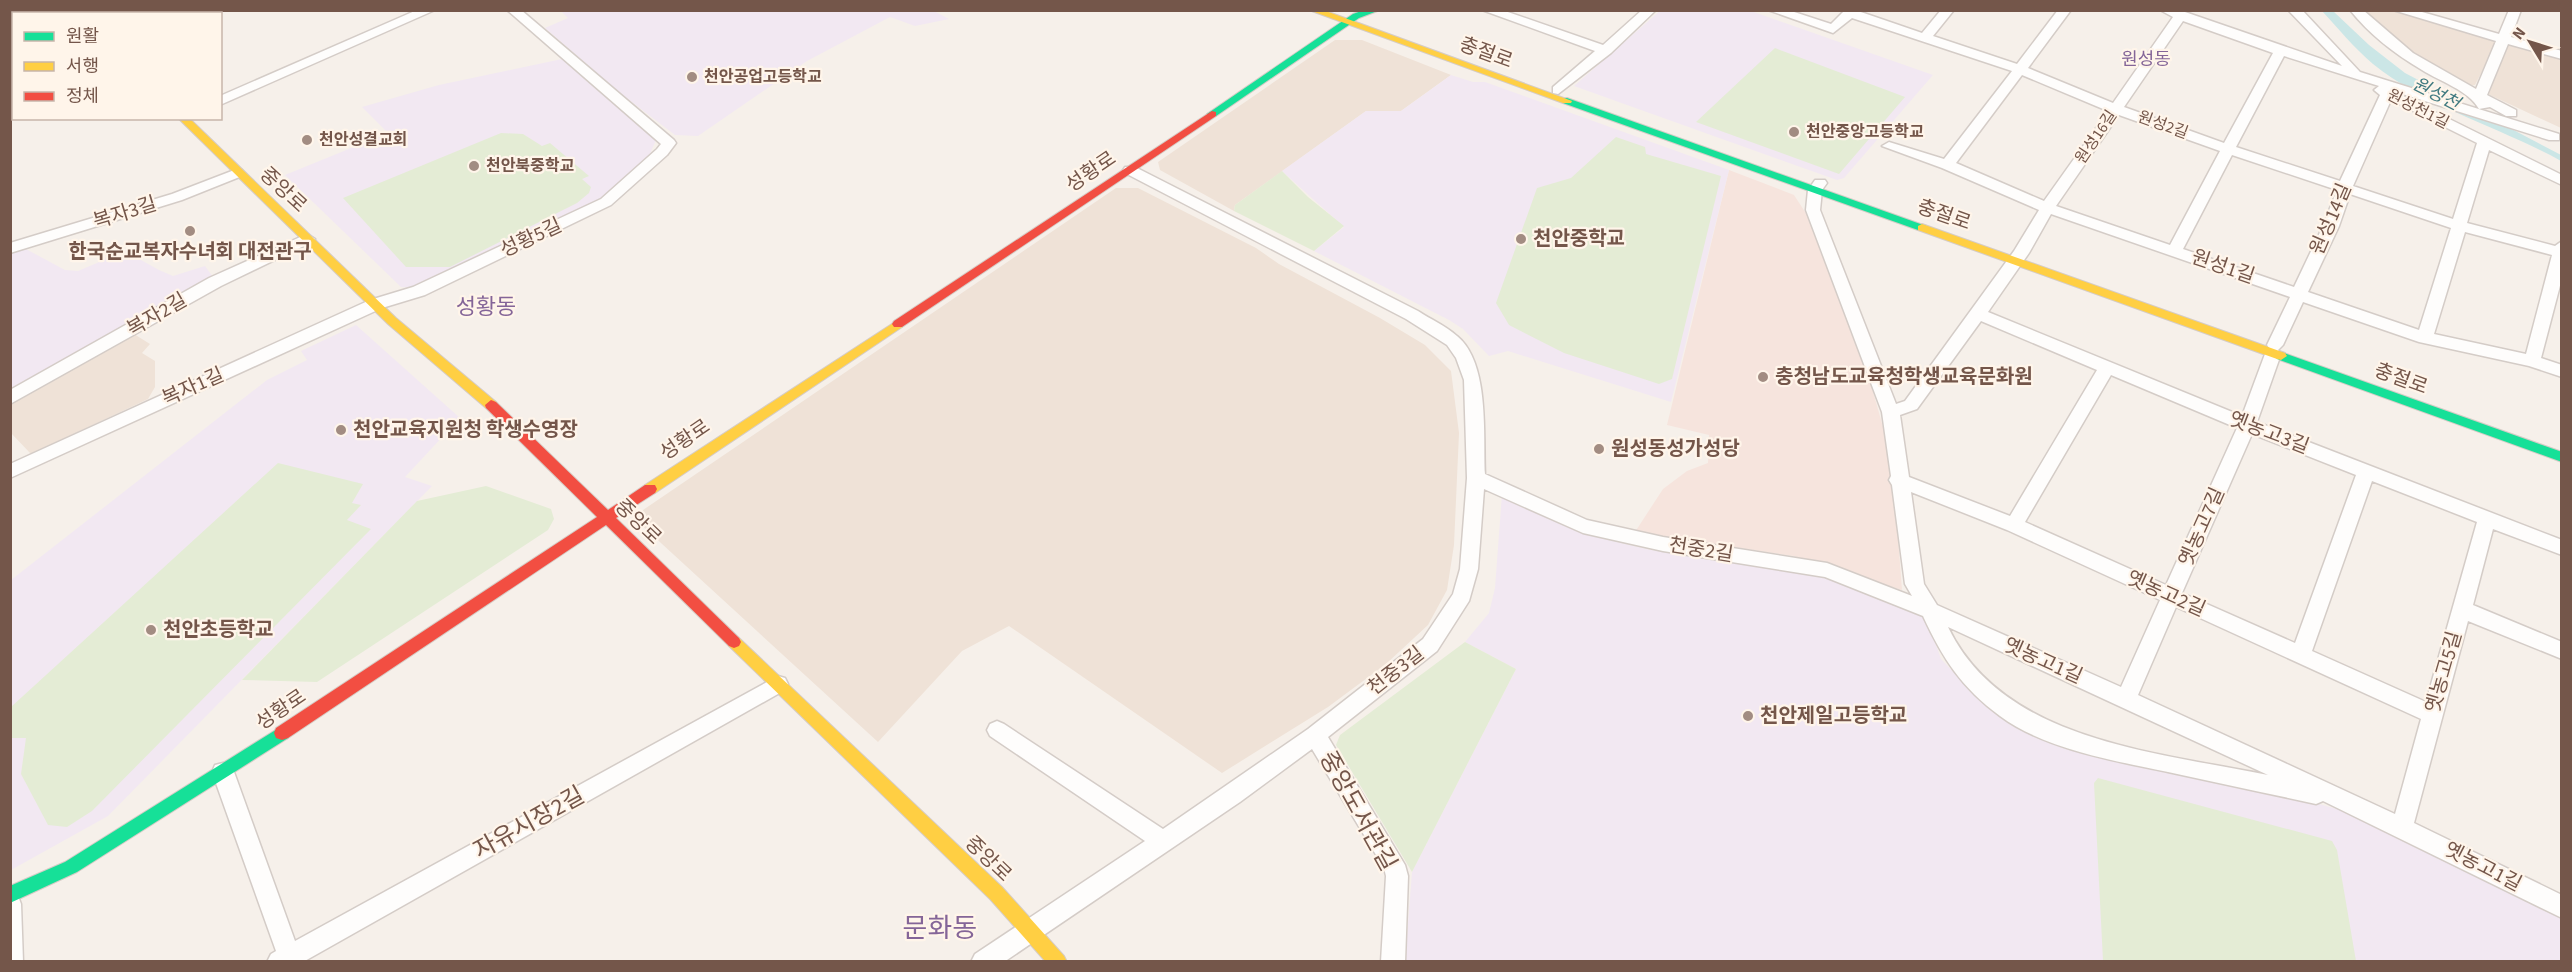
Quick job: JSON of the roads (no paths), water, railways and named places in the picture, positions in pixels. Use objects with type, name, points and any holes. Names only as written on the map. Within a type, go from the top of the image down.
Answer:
[{"type":"street","points":[[222,100],[429,10]]},
{"type":"street","name":"성황5길","points":[[375,304],[419,291],[606,202],[669,143],[513,10]]},
{"type":"street","name":"충절로","points":[[1313,10],[1351,20],[1558,90],[1818,186]]},
{"type":"street","name":"충절로","points":[[1340,10],[1351,20],[2274,349],[2562,457]]},
{"type":"street","name":"성황로","points":[[10,895],[71,867],[223,772],[1130,170],[1351,20],[1376,10]]},
{"type":"street","points":[[1488,10],[1606,50]]},
{"type":"street","points":[[1558,90],[1650,10]]},
{"type":"street","name":"원성2길","points":[[1774,10],[1833,29],[1851,12],[2019,69],[2116,109],[2228,149],[2457,225],[2561,249]]},
{"type":"street","points":[[1925,38],[1948,10]]},
{"type":"street","points":[[1947,165],[2065,10]]},
{"type":"street","points":[[2166,10],[2280,51],[2558,138]]},
{"type":"street","name":"원성천1길","points":[[2294,10],[2357,74],[2387,94],[2562,181]]},
{"type":"street","points":[[2356,10],[2390,43],[2480,96],[2558,138]]},
{"type":"street","points":[[2399,10],[2562,55]]},
{"type":"street","points":[[2487,114],[2480,96],[2515,10]]},
{"type":"street","name":"원성16길","points":[[1891,412],[1911,405],[1978,314],[2018,257],[2047,208],[2181,15]]},
{"type":"street","points":[[2175,250],[2280,51]]},
{"type":"street","name":"원성14길","points":[[2274,349],[2331,226],[2345,187],[2387,94]]},
{"type":"street","name":"중앙로","points":[[185,120],[203,135],[237,173],[392,321],[478,392],[604,517],[996,893],[1058,962]]},
{"type":"street","points":[[2425,338],[2457,225],[2484,142]]},
{"type":"street","name":"원성1길","points":[[1889,146],[1947,165],[2047,208],[2175,250],[2425,338],[2562,371]]},
{"type":"street","name":"천중3길","points":[[982,962],[1161,840],[1232,795],[1315,735],[1430,645],[1462,596],[1469,570],[1476,478],[1472,380],[1464,358],[1453,341],[1412,315],[1130,170]]},
{"type":"street","name":"복자3길","points":[[10,248],[177,197],[237,173]]},
{"type":"street","points":[[1818,186],[1813,210],[1891,412],[1915,584],[1950,653],[1967,674],[2008,711],[2044,729],[2091,747],[2344,800]]},
{"type":"street","name":"복자2길","points":[[10,398],[215,282],[307,239]]},
{"type":"street","points":[[2532,362],[2556,296],[2561,249]]},
{"type":"street","name":"복자1길","points":[[10,472],[375,304]]},
{"type":"street","name":"옛농고3길","points":[[1978,314],[2247,425],[2562,548]]},
{"type":"street","name":"충절로","points":[[2274,349],[2562,444]]},
{"type":"street","name":"옛농고7길","points":[[2126,698],[2247,425],[2274,349]]},
{"type":"street","points":[[2014,525],[2107,367]]},
{"type":"street","points":[[2301,655],[2366,471]]},
{"type":"street","name":"천중2길","points":[[1476,478],[1584,526],[1663,544],[1827,570],[1930,611]]},
{"type":"street","name":"옛농고2길","points":[[1899,480],[2014,525],[2432,714]]},
{"type":"street","name":"옛농고5길","points":[[2402,826],[2487,518]]},
{"type":"street","points":[[2462,609],[2562,651]]},
{"type":"street","name":"옛농고1길","points":[[1930,611],[2126,698],[2402,826],[2562,907]]},
{"type":"street","name":"자유시장2길","points":[[286,960],[778,684]]},
{"type":"street","points":[[997,730],[1161,840]]},
{"type":"street","name":"중앙도서관길","points":[[1315,735],[1394,865],[1397,876],[1393,962]]},
{"type":"street","points":[[223,772],[286,960]]},
{"type":"street","points":[[10,904],[11,962]]},
{"type":"water","name":"원성천","points":[[2322,11],[2333,11],[2369,45],[2405,73],[2561,155],[2561,161],[2441,105],[2394,79],[2366,58]]},
{"type":"place","name":"천안공업고등학교","points":[[692,77]]},
{"type":"place","name":"천안중앙고등학교","points":[[1794,132]]},
{"type":"place","name":"천안성결교회","points":[[307,140]]},
{"type":"place","name":"천안북중학교","points":[[474,166]]},
{"type":"place","name":"한국순교복자수녀회 대전관구","points":[[190,231]]},
{"type":"place","name":"천안중학교","points":[[1521,239]]},
{"type":"place","name":"충청남도교육청학생교육문화원","points":[[1763,377]]},
{"type":"place","name":"천안교육지원청 학생수영장","points":[[341,430]]},
{"type":"place","name":"원성동성가성당","points":[[1599,449]]},
{"type":"place","name":"천안초등학교","points":[[151,630]]},
{"type":"place","name":"천안제일고등학교","points":[[1748,716]]},
{"type":"district","name":"원성동","points":[[2146,59]]},
{"type":"district","name":"성황동","points":[[486,307]]},
{"type":"district","name":"문화동","points":[[940,928]]}]
